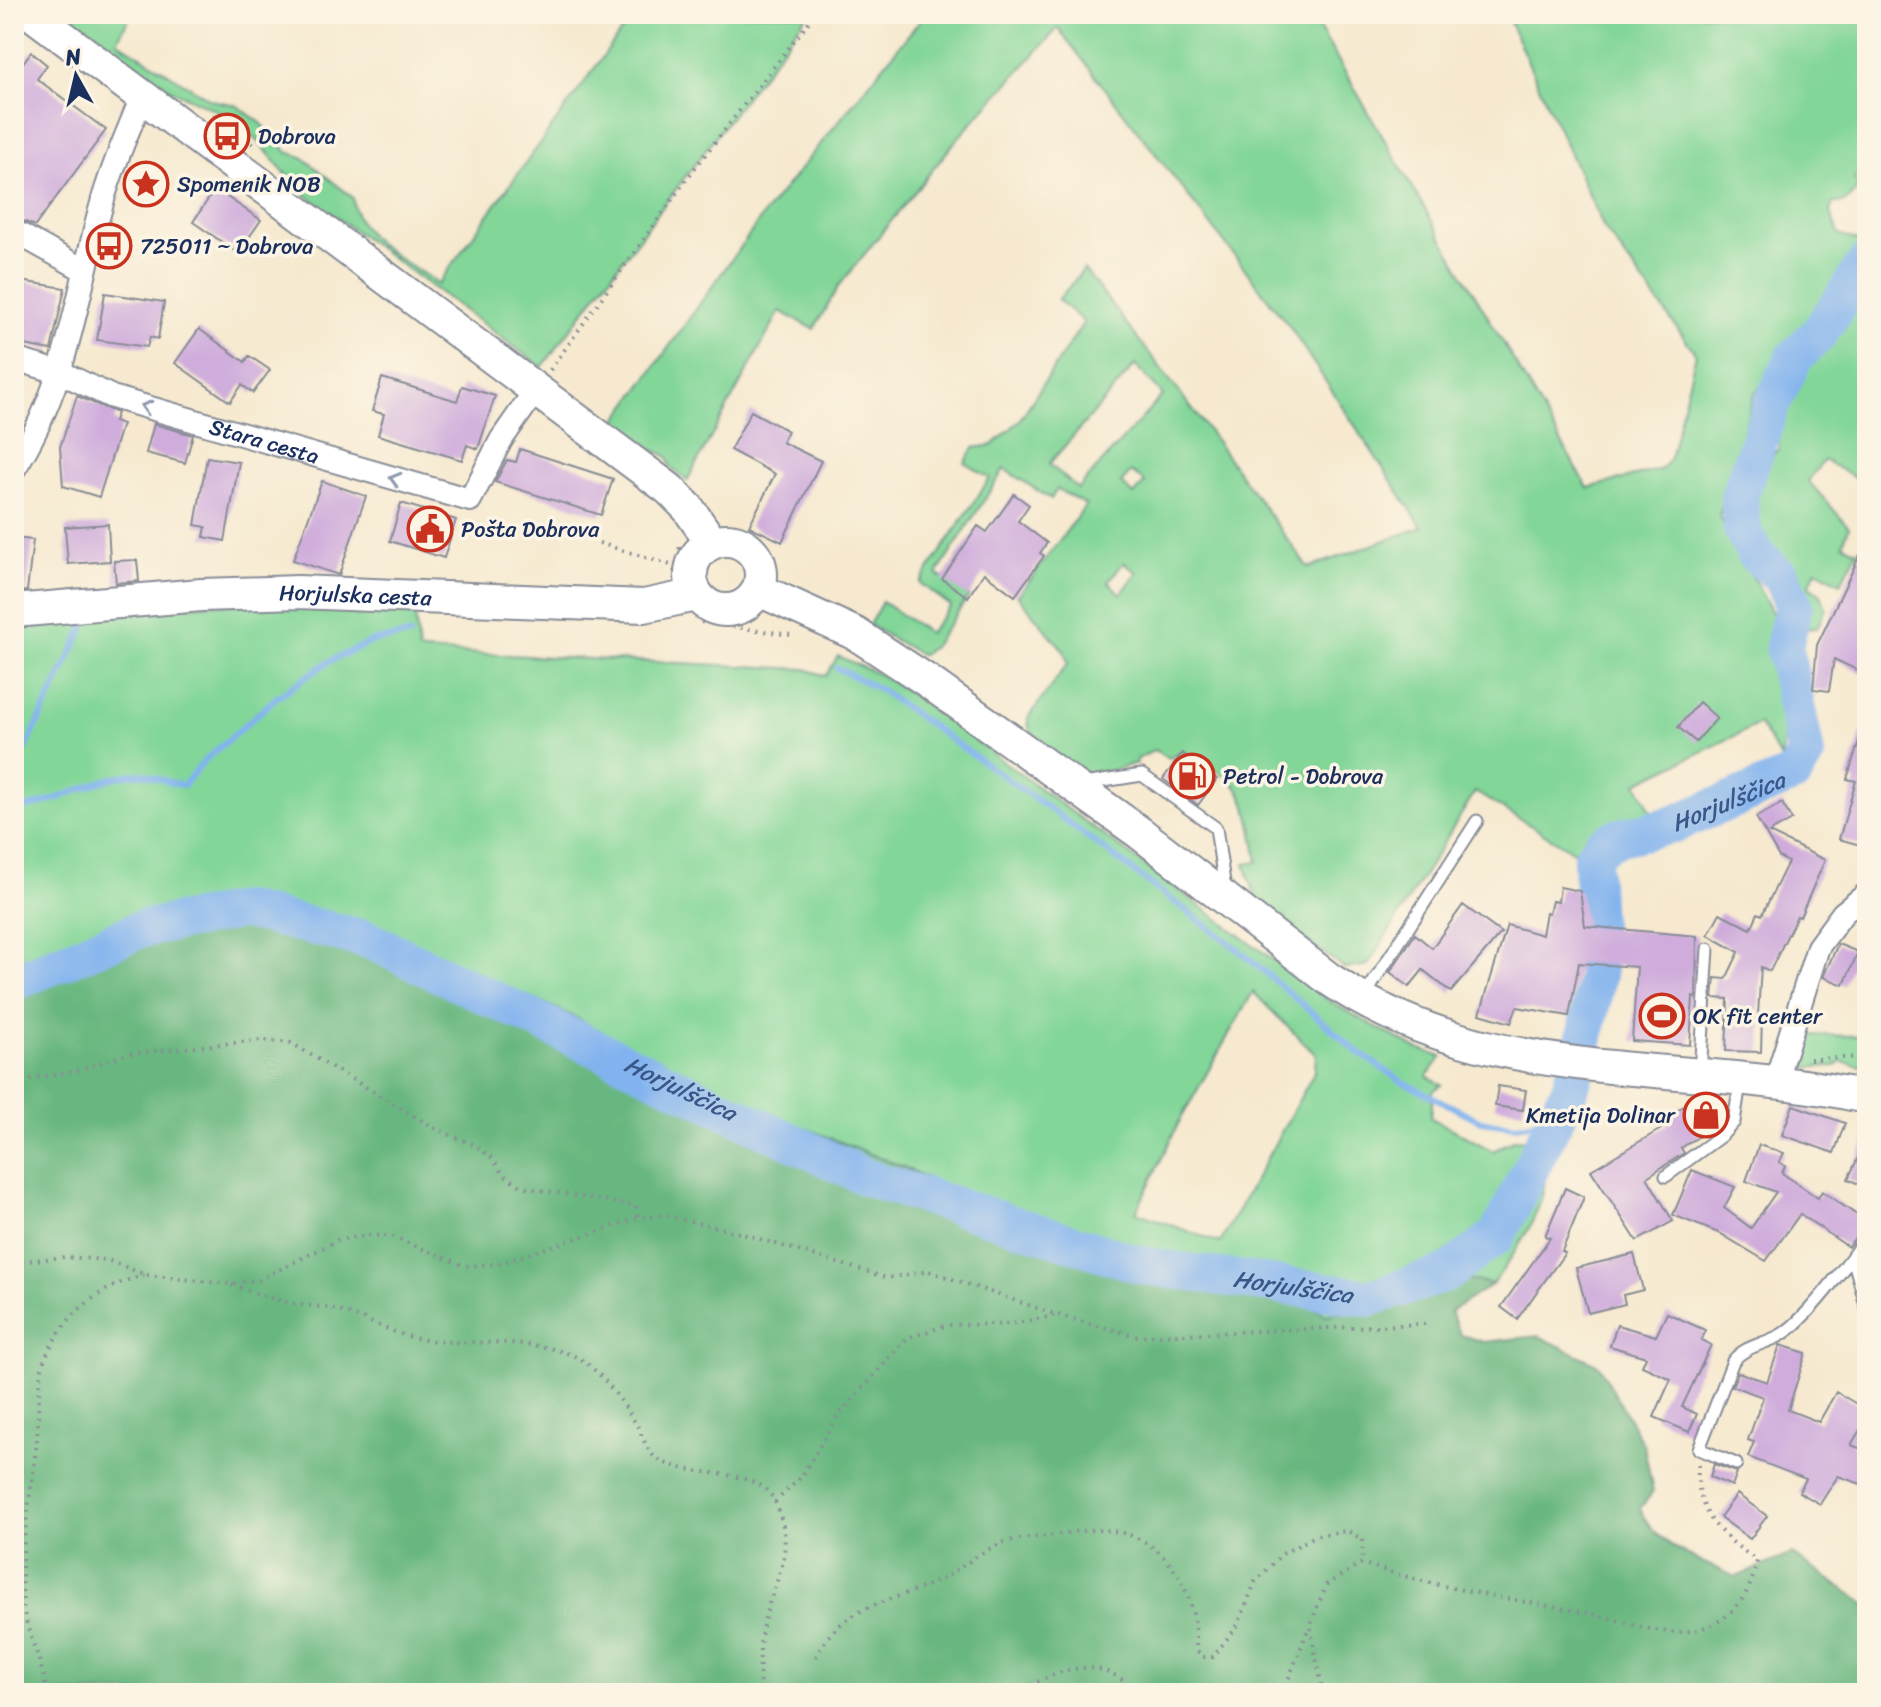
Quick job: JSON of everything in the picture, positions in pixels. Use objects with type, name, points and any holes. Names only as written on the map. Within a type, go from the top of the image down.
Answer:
[{"type":"street","points":[[32,14],[669,489],[688,508],[712,543]]},
{"type":"street","points":[[14,469],[33,440],[62,373],[103,199],[143,94]]},
{"type":"street","points":[[14,231],[84,270]]},
{"type":"street","name":"Stara cesta","points":[[14,359],[62,373],[112,397],[470,500],[501,440],[537,388]]},
{"type":"street","points":[[736,541],[756,555],[762,578],[752,601],[729,611],[717,610],[694,583],[694,560],[712,543],[736,541]]},
{"type":"street","name":"Horjulska cesta","points":[[14,611],[201,595],[270,593],[629,606],[664,604],[694,583]]},
{"type":"street","points":[[759,590],[856,634],[1072,786],[1361,1001],[1414,1027],[1466,1045],[1548,1059],[1700,1074],[1867,1097]]},
{"type":"street","points":[[1775,1083],[1818,947],[1843,913],[1867,894]]},
{"type":"lane","points":[[1072,786],[1142,775],[1216,828],[1227,901]]},
{"type":"lane","points":[[1361,1001],[1477,821]]},
{"type":"lane","points":[[1700,1074],[1708,949]]},
{"type":"lane","points":[[1666,1176],[1722,1135],[1734,1122],[1741,1079]]},
{"type":"lane","points":[[1736,1464],[1699,1449],[1733,1361],[1742,1350],[1783,1334],[1853,1257],[1867,1235]]},
{"type":"lane","points":[[1853,1257],[1867,1309]]},
{"type":"path","points":[[537,388],[694,169],[815,14]]},
{"type":"path","points":[[599,543],[694,583]]},
{"type":"path","points":[[14,1082],[76,1071],[127,1054],[261,1040],[291,1043],[436,1129],[475,1145],[492,1158],[504,1175],[523,1187],[636,1206],[638,1218]]},
{"type":"path","points":[[229,1284],[259,1280],[338,1240],[371,1235],[393,1237],[442,1260],[465,1266],[487,1265],[638,1218],[664,1215],[740,1233],[887,1278],[929,1271],[1057,1315],[1136,1336],[1426,1324]]},
{"type":"path","points":[[14,1262],[65,1257],[107,1260],[146,1275],[229,1284],[287,1302],[334,1309],[391,1334],[437,1342],[462,1340],[535,1345],[576,1357],[607,1385],[635,1422],[654,1457],[684,1471],[722,1473],[763,1487],[775,1502],[785,1538],[784,1570],[762,1629],[760,1693]]},
{"type":"path","points":[[46,1693],[45,1677],[23,1607],[26,1515],[37,1440],[40,1379],[47,1354],[68,1322],[94,1295],[116,1282],[146,1275]]},
{"type":"path","points":[[775,1502],[802,1476],[836,1418],[907,1338],[948,1325],[1010,1324],[1057,1315]]},
{"type":"path","points":[[1283,1693],[1327,1584],[1362,1563],[1500,1600],[1585,1613],[1662,1632],[1702,1628],[1730,1614],[1751,1588],[1757,1561],[1714,1525],[1701,1502],[1699,1449]]},
{"type":"path","points":[[816,1657],[835,1627],[862,1611],[941,1580],[991,1548],[1008,1541],[1092,1531],[1125,1533],[1157,1549],[1179,1576],[1193,1602],[1196,1650],[1203,1657],[1213,1657],[1238,1625],[1255,1582],[1282,1554],[1317,1535],[1348,1531],[1363,1540],[1362,1563]]},
{"type":"path","points":[[1310,1625],[1323,1693]]},
{"type":"path","points":[[1016,1693],[1071,1668],[1118,1674],[1139,1693]]},
{"type":"green space","points":[[61,14],[131,14],[117,41],[211,100],[236,105],[261,123],[287,152],[302,157],[353,198],[362,226],[372,237],[438,284],[634,14],[808,14],[542,367],[300,191],[257,140],[218,111],[156,83]]},
{"type":"green space","points":[[925,14],[1311,14],[1588,488],[1662,469],[1670,458],[1696,354],[1604,228],[1506,14],[1867,14],[1867,167],[1854,179],[1858,185],[1852,197],[1833,203],[1830,212],[1839,235],[1867,244],[1867,485],[1824,460],[1808,481],[1849,527],[1843,544],[1858,551],[1841,583],[1816,570],[1809,586],[1821,594],[1826,609],[1817,628],[1800,629],[1801,610],[1797,593],[1786,570],[1766,557],[1748,504],[1752,481],[1779,448],[1777,424],[1794,371],[1785,359],[1754,394],[1719,516],[1775,618],[1770,637],[1777,697],[1786,727],[1781,759],[1759,724],[1637,783],[1656,821],[1594,834],[1578,854],[1475,792],[1368,965],[1345,969],[1256,899],[1245,864],[1258,862],[1251,824],[1242,795],[1226,777],[1184,752],[1169,758],[1155,750],[1137,759],[1137,763],[1116,770],[1085,772],[1051,756],[1034,738],[1028,718],[1068,663],[1064,651],[1018,596],[1086,505],[1057,489],[1051,499],[1004,469],[937,574],[969,596],[933,647],[921,655],[869,625],[882,602],[929,633],[951,606],[920,583],[990,478],[965,463],[974,448],[993,445],[1019,421],[1084,322],[1058,300],[1084,269],[1200,419],[1308,568],[1422,527],[1289,326],[1058,28],[958,138],[838,287],[814,329],[780,311],[687,481],[671,468],[667,456],[648,448],[614,424],[764,214]],"holes":[[[1135,365],[1163,395],[1078,489],[1049,464]],[[1131,472],[1145,482],[1134,495],[1121,483]],[[1124,562],[1137,573],[1121,594],[1108,582]]]},
{"type":"green space","points":[[213,604],[414,607],[419,651],[805,669],[826,676],[838,656],[885,677],[921,701],[1332,1003],[1415,1048],[1442,1057],[1427,1076],[1442,1085],[1433,1091],[1431,1118],[1493,1151],[1515,1139],[1529,1140],[1541,1156],[1545,1174],[1536,1213],[1493,1284],[1467,1280],[1436,1294],[1356,1312],[1326,1315],[1307,1304],[1301,1270],[1263,1282],[1199,1271],[1155,1254],[1113,1249],[1082,1233],[1031,1226],[901,1166],[761,1111],[670,1068],[572,1016],[432,953],[278,905],[188,905],[119,944],[14,968],[14,620]],"holes":[[[1253,992],[1316,1055],[1315,1071],[1220,1243],[1136,1212],[1178,1124]]]},
{"type":"green space","points":[[188,905],[278,905],[432,953],[572,1016],[670,1068],[761,1111],[901,1166],[1031,1226],[1082,1233],[1113,1249],[1155,1254],[1199,1271],[1263,1282],[1300,1270],[1313,1275],[1302,1291],[1307,1304],[1326,1315],[1402,1303],[1467,1280],[1493,1284],[1450,1312],[1461,1335],[1484,1342],[1539,1336],[1599,1365],[1644,1446],[1653,1492],[1640,1508],[1656,1533],[1680,1551],[1736,1577],[1792,1554],[1867,1605],[1867,1693],[14,1693],[14,968],[119,944]]},
{"type":"green space","points":[[1796,1035],[1867,1036],[1867,1067],[1840,1062],[1836,1066],[1795,1068],[1791,1059]]},
{"type":"building","points":[[31,52],[47,65],[37,79],[106,130],[35,226],[14,217],[14,154],[24,140],[14,132],[14,75]]},
{"type":"building","points":[[215,189],[261,220],[238,253],[193,222]]},
{"type":"building","points":[[14,280],[65,288],[51,350],[19,344],[21,332],[15,331],[20,304],[14,303]]},
{"type":"building","points":[[105,293],[164,302],[158,339],[150,337],[147,347],[97,340]]},
{"type":"building","points":[[199,329],[245,362],[249,356],[270,370],[253,393],[242,385],[230,402],[175,363]]},
{"type":"building","points":[[382,378],[457,401],[462,386],[495,396],[478,449],[467,445],[462,460],[378,435],[384,414],[372,411]]},
{"type":"building","points":[[77,396],[117,413],[114,421],[122,424],[99,497],[63,486],[60,447]]},
{"type":"building","points":[[751,411],[788,431],[782,442],[821,461],[782,542],[749,526],[775,474],[730,450]]},
{"type":"building","points":[[154,424],[193,435],[185,463],[146,453]]},
{"type":"building","points":[[520,449],[613,479],[601,515],[495,482],[507,460],[516,462]]},
{"type":"building","points":[[207,457],[239,462],[225,541],[204,537],[206,527],[195,525]]},
{"type":"building","points":[[322,481],[366,496],[339,575],[293,560]]},
{"type":"building","points":[[1014,494],[1029,505],[1018,521],[1047,543],[1040,553],[1044,556],[1015,596],[984,573],[968,597],[942,579],[978,526],[987,532]]},
{"type":"building","points":[[401,503],[456,520],[444,558],[390,541]]},
{"type":"building","points":[[108,524],[110,561],[68,564],[65,527]]},
{"type":"building","points":[[14,538],[33,540],[27,591],[14,592]]},
{"type":"building","points":[[1867,540],[1867,675],[1834,659],[1829,691],[1813,689],[1817,645]]},
{"type":"building","points":[[137,560],[139,581],[116,583],[114,561]]},
{"type":"building","points":[[1699,702],[1717,718],[1696,742],[1678,727]]},
{"type":"building","points":[[1863,728],[1867,729],[1867,847],[1839,839],[1856,781],[1847,779]]},
{"type":"building","name":"Petrol - Dobrova","points":[[1182,753],[1217,779],[1198,805],[1163,779]]},
{"type":"building","points":[[1782,803],[1792,820],[1769,833],[1825,860],[1800,917],[1797,916],[1770,971],[1761,967],[1758,1015],[1762,1016],[1761,1052],[1726,1051],[1728,999],[1713,998],[1715,978],[1726,979],[1739,952],[1708,935],[1720,913],[1751,929],[1758,913],[1762,915],[1788,862],[1779,857],[1756,817]]},
{"type":"building","points":[[1560,887],[1580,891],[1585,926],[1697,936],[1696,998],[1693,997],[1690,1045],[1632,1041],[1637,967],[1579,963],[1569,1016],[1517,1007],[1511,1023],[1480,1014],[1507,925],[1542,935],[1546,912],[1549,913],[1552,901],[1558,902]]},
{"type":"building","points":[[1463,905],[1501,933],[1451,992],[1423,970],[1409,987],[1390,972],[1415,934],[1432,948]]},
{"type":"building","points":[[1838,944],[1858,952],[1844,985],[1823,977]]},
{"type":"building","points":[[1498,1086],[1526,1090],[1523,1110],[1495,1106]]},
{"type":"building","points":[[1704,1094],[1712,1095],[1726,1119],[1681,1148],[1684,1153],[1647,1177],[1673,1221],[1637,1241],[1591,1170],[1668,1125],[1664,1118]]},
{"type":"building","points":[[1793,1105],[1845,1123],[1834,1153],[1782,1135]]},
{"type":"building","points":[[1867,1138],[1867,1188],[1848,1179]]},
{"type":"building","points":[[1759,1145],[1784,1153],[1779,1162],[1785,1166],[1782,1173],[1818,1198],[1822,1191],[1867,1222],[1848,1247],[1800,1214],[1766,1261],[1721,1234],[1673,1215],[1692,1170],[1735,1187],[1724,1208],[1751,1228],[1776,1192],[1746,1181]]},
{"type":"building","points":[[1565,1188],[1584,1197],[1562,1251],[1565,1253],[1517,1319],[1501,1307],[1550,1238],[1545,1236]]},
{"type":"building","points":[[1634,1254],[1643,1290],[1623,1295],[1625,1304],[1588,1313],[1576,1268]]},
{"type":"building","points":[[1667,1313],[1705,1330],[1701,1340],[1711,1345],[1682,1407],[1697,1414],[1689,1432],[1654,1417],[1671,1379],[1642,1366],[1646,1357],[1610,1346],[1617,1325],[1656,1336]]},
{"type":"building","points":[[1780,1345],[1806,1353],[1788,1410],[1819,1422],[1836,1392],[1867,1410],[1867,1418],[1851,1445],[1867,1451],[1867,1486],[1838,1476],[1820,1504],[1799,1492],[1806,1479],[1748,1457],[1754,1442],[1748,1440],[1763,1397],[1732,1386],[1738,1372],[1767,1382]]},
{"type":"building","points":[[1714,1464],[1737,1472],[1732,1486],[1710,1477]]},
{"type":"building","points":[[1737,1494],[1767,1516],[1750,1539],[1720,1517]]},
{"type":"waterway","name":"Horjulščica","points":[[14,982],[141,929],[244,910],[369,940],[868,1178],[1144,1266],[1370,1298],[1446,1274],[1497,1236],[1570,1089],[1585,1037],[1597,975],[1592,858],[1601,846],[1616,838],[1672,825],[1793,775],[1806,754],[1784,647],[1794,605],[1780,576],[1756,555],[1742,529],[1739,497],[1771,406],[1794,358],[1819,333],[1867,262]]},
{"type":"waterway","points":[[14,773],[88,619]]},
{"type":"waterway","points":[[14,809],[30,807],[119,776],[147,775],[184,785],[204,761],[276,698],[328,662],[373,641],[410,635]]},
{"type":"waterway","points":[[837,668],[879,689],[1054,812],[1239,950],[1359,1053],[1401,1081],[1481,1121],[1517,1126],[1554,1118]]},
{"type":"place","name":"Dobrova","points":[[227,136]]},
{"type":"place","name":"Spomenik NOB","points":[[146,184]]},
{"type":"place","name":"725011 ~ Dobrova","points":[[109,246]]},
{"type":"place","name":"Pošta Dobrova","points":[[430,529]]},
{"type":"place","name":"Petrol - Dobrova","points":[[1192,776]]},
{"type":"place","name":"OK fit center","points":[[1662,1016]]},
{"type":"place","name":"Kmetija Dolinar","points":[[1706,1115]]}]
